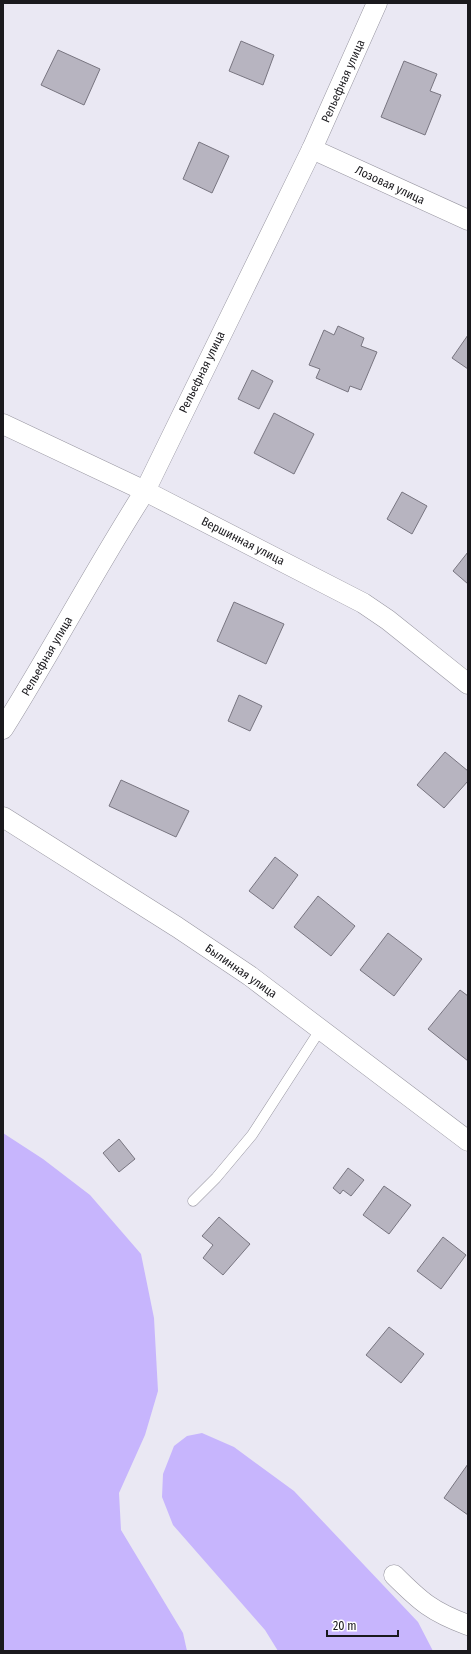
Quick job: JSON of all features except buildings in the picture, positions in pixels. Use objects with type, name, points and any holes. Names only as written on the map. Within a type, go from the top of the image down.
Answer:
[{"type":"street","name":"Рельефная улица","points":[[3,729],[38,673],[144,491],[312,149],[378,3]]},
{"type":"street","name":"Лозовая улица","points":[[312,149],[468,220]]},
{"type":"street","name":"Вершинная улица","points":[[3,424],[144,491],[363,603],[388,620],[468,684]]},
{"type":"street","name":"Былинная улица","points":[[3,817],[177,927],[238,968],[468,1141]]},
{"type":"street","points":[[394,1575],[421,1602],[436,1612],[468,1625]]},
{"type":"lane","points":[[193,1201],[221,1172],[252,1135],[320,1030]]},
{"type":"shaded area","points":[[3,1133],[43,1159],[90,1195],[141,1254],[154,1318],[158,1391],[145,1435],[119,1493],[121,1530],[183,1633],[187,1651],[3,1651]]},
{"type":"shaded area","points":[[202,1433],[234,1447],[294,1491],[418,1622],[433,1651],[278,1651],[265,1630],[173,1525],[162,1497],[163,1474],[174,1446],[187,1436]]}]
